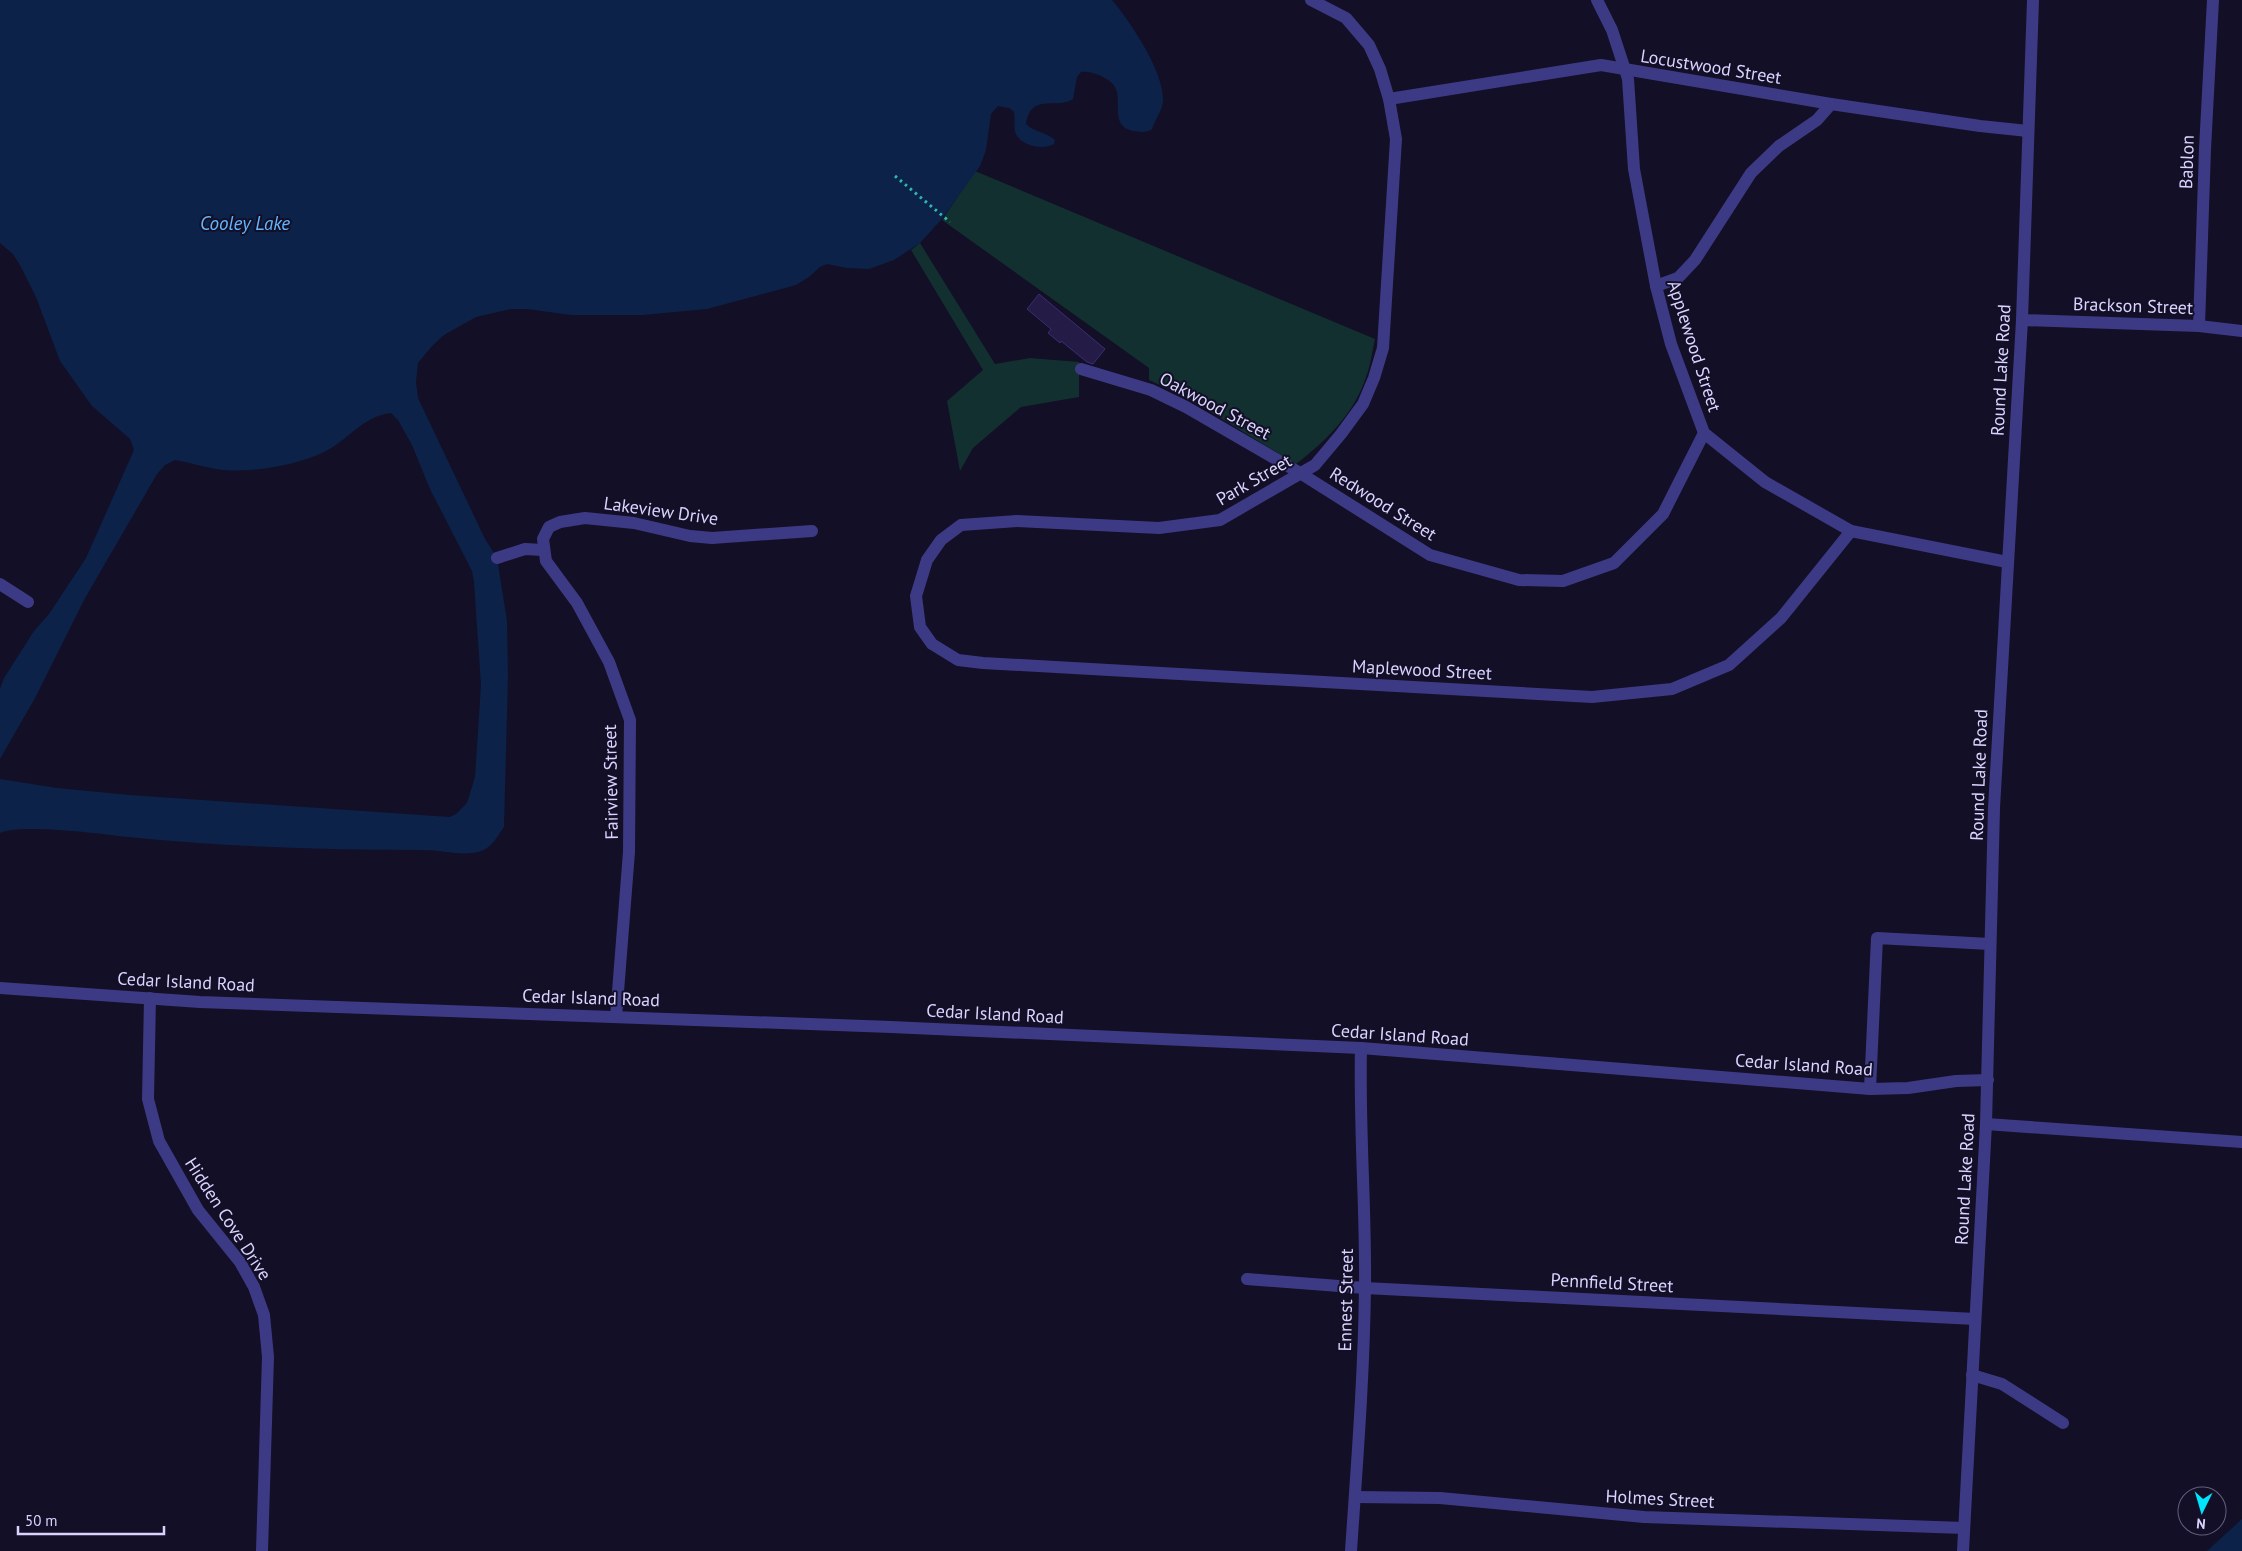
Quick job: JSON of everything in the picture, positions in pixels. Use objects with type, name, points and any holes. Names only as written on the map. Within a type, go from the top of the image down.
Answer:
[{"type":"street","name":"Park Street","points":[[932,644],[920,627],[916,596],[927,560],[940,540],[961,525],[1017,521],[1159,528],[1220,520],[1315,465],[1342,434],[1363,404],[1374,378],[1382,348],[1396,139],[1389,99],[1370,45],[1346,18],[1311,0]]},
{"type":"street","name":"Applewood Street","points":[[1597,0],[1612,30],[1628,79],[1634,169],[1656,286],[1671,344],[1704,433],[1766,482],[1851,531],[2007,562]]},
{"type":"street","name":"Round Lake Road","points":[[1963,1551],[1988,1080],[1994,808],[2022,320],[2033,0]]},
{"type":"street","name":"Bablon","points":[[2199,326],[2205,149],[2213,0]]},
{"type":"street","name":"Locustwood Street","points":[[1389,99],[1601,65],[1831,104],[1980,126],[2028,131]]},
{"type":"street","points":[[1656,286],[1678,278],[1695,260],[1751,173],[1779,146],[1817,120],[1831,104]]},
{"type":"street","name":"Brackson Street","points":[[2022,320],[2199,326],[2242,331]]},
{"type":"street","name":"Oakwood Street","points":[[1081,369],[1151,390],[1204,416],[1300,473]]},
{"type":"street","name":"Redwood Street","points":[[1300,473],[1430,555],[1519,580],[1563,582],[1614,563],[1663,514],[1704,433]]},
{"type":"street","name":"Lakeview Drive","points":[[543,544],[550,527],[560,522],[586,518],[634,523],[690,536],[712,538],[812,532]]},
{"type":"street","name":"Maplewood Street","points":[[932,644],[958,660],[993,664],[1592,697],[1672,689],[1729,665],[1781,618],[1851,531]]},
{"type":"street","points":[[497,558],[543,544]]},
{"type":"street","name":"Fairview Street","points":[[543,544],[546,561],[577,603],[609,662],[630,720],[629,852],[616,1016]]},
{"type":"street","points":[[0,584],[28,602]]},
{"type":"street","points":[[1870,1089],[1877,938],[1990,944]]},
{"type":"street","name":"Cedar Island Road","points":[[0,988],[150,998],[1361,1048],[1870,1089],[1908,1088],[1956,1080],[1988,1080]]},
{"type":"street","name":"Hidden Cove Drive","points":[[150,998],[148,1099],[159,1141],[198,1210],[240,1262],[254,1287],[264,1315],[268,1357],[262,1551]]},
{"type":"street","name":"Ennest Street","points":[[1351,1551],[1365,1288],[1361,1048]]},
{"type":"street","points":[[1986,1124],[2242,1142]]},
{"type":"street","name":"Pennfield Street","points":[[1247,1280],[1365,1288],[1975,1319]]},
{"type":"street","points":[[1972,1375],[2002,1384],[2063,1423]]},
{"type":"street","name":"Holmes Street","points":[[1355,1497],[1440,1498],[1644,1517],[1964,1528]]},
{"type":"path","points":[[895,176],[950,222]]},
{"type":"green space","points":[[975,171],[1375,339],[1368,372],[1354,403],[1338,426],[1296,464],[1186,397],[1149,380],[1149,368],[942,220]]},
{"type":"green space","points":[[920,243],[995,364],[1030,358],[1079,362],[1079,397],[1021,407],[973,448],[960,471],[947,401],[983,370],[911,250]]},
{"type":"water","name":"Cooley Lake","points":[[0,0],[1112,0],[1145,47],[1158,76],[1163,100],[1162,107],[1152,129],[1146,132],[1133,131],[1121,124],[1117,93],[1113,84],[1095,73],[1081,72],[1077,77],[1073,99],[1067,102],[1039,105],[1033,108],[1029,114],[1026,124],[1055,140],[1054,144],[1044,147],[1032,146],[1017,137],[1014,112],[1009,108],[998,106],[991,114],[986,150],[980,166],[941,220],[920,243],[894,260],[869,269],[847,268],[827,264],[796,285],[707,309],[643,315],[571,315],[527,309],[511,309],[476,317],[444,335],[432,346],[418,363],[416,382],[418,398],[485,539],[497,558],[507,621],[508,677],[504,827],[494,841],[485,849],[474,853],[460,853],[424,850],[276,847],[202,843],[42,829],[10,830],[0,833],[0,779],[57,788],[130,795],[450,817],[467,803],[475,777],[481,685],[472,571],[430,489],[412,445],[398,420],[391,413],[372,419],[331,448],[298,462],[255,470],[216,469],[175,460],[165,465],[157,474],[84,600],[35,698],[0,759],[0,689],[4,678],[34,631],[49,614],[86,558],[134,450],[130,439],[92,406],[60,361],[36,297],[21,267],[13,254],[0,243]]},
{"type":"water","points":[[2242,1519],[2242,1551],[2207,1551],[2223,1536],[2227,1536],[2227,1533]]},
{"type":"building","points":[[1039,294],[1105,349],[1093,364],[1087,362],[1048,333],[1051,329],[1027,309]]}]
